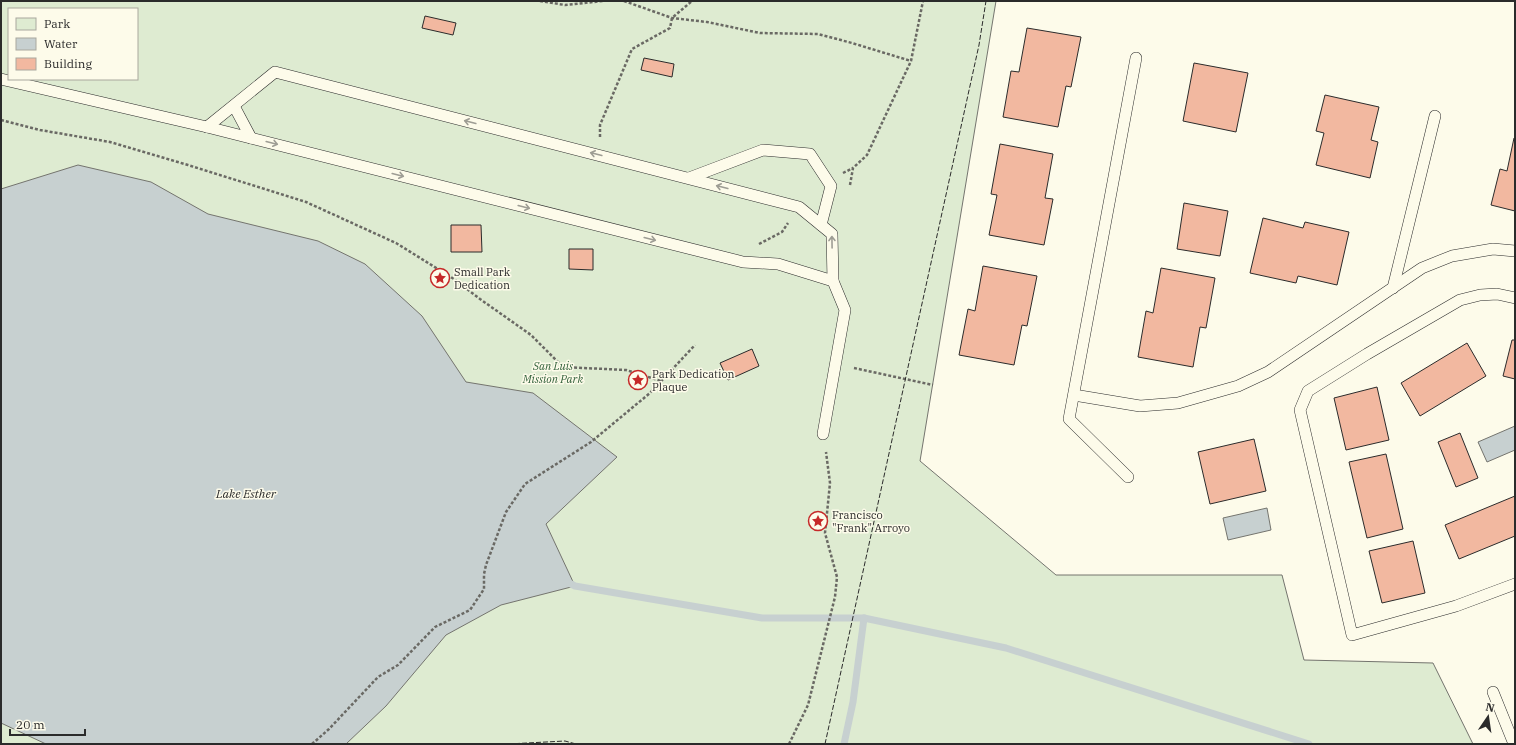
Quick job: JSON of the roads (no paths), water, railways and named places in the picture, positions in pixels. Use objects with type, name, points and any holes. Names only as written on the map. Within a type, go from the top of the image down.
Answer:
[{"type":"lane","points":[[1128,477],[1069,419],[1136,58]]},
{"type":"lane","points":[[207,127],[275,72],[799,206],[832,234],[833,281],[845,310],[823,434]]},
{"type":"lane","points":[[1,79],[207,127],[743,262],[778,264],[833,281]]},
{"type":"lane","points":[[234,106],[251,138]]},
{"type":"lane","points":[[1393,288],[1435,116]]},
{"type":"lane","points":[[689,178],[763,150],[810,154],[832,186],[821,225]]},
{"type":"lane","points":[[1074,395],[1140,406],[1178,403],[1238,386],[1268,372],[1422,268],[1452,256],[1493,249],[1515,251]]},
{"type":"lane","points":[[1515,298],[1497,294],[1480,295],[1460,300],[1367,354],[1308,392],[1300,410],[1352,635],[1456,606],[1515,584]]},
{"type":"lane","points":[[1493,692],[1514,744]]},
{"type":"water","name":"Lake Esther","points":[[78,165],[151,182],[208,214],[318,241],[365,264],[422,316],[466,382],[533,393],[617,457],[546,524],[575,586],[501,605],[446,635],[386,706],[346,744],[46,744],[1,723],[1,189]]},
{"type":"water","points":[[1515,426],[1515,450],[1487,462],[1478,442]]},
{"type":"water","points":[[1267,508],[1271,530],[1228,540],[1223,518]]},
{"type":"waterway","points":[[567,582],[575,586],[762,618],[864,618],[1006,648],[1309,744]]},
{"type":"waterway","points":[[844,744],[853,702],[864,618]]},
{"type":"place","name":"Small Park Dedication","points":[[440,278]]},
{"type":"place","name":"Park Dedication Plaque","points":[[638,380]]},
{"type":"place","name":"Francisco \"Frank\" Arroyo","points":[[818,521]]},
{"type":"park label","name":"San Luis Mission Park","points":[[553,372]]}]
